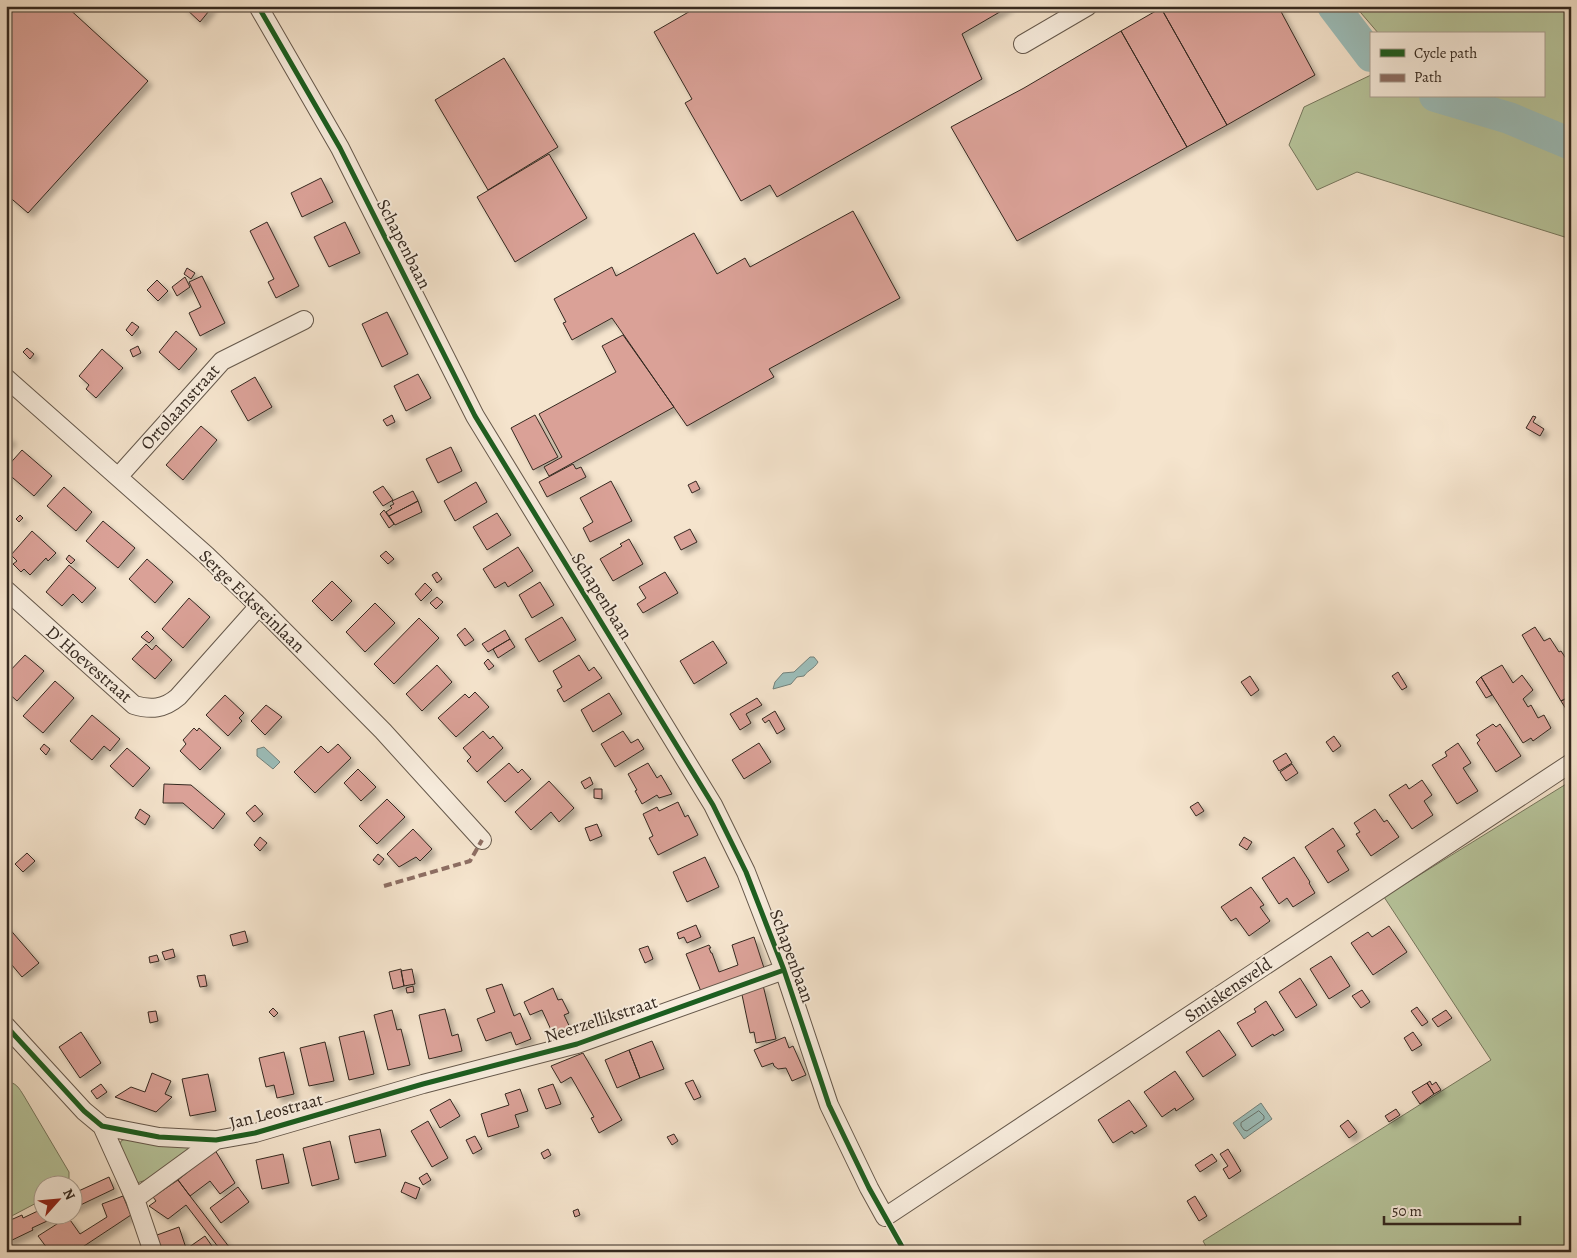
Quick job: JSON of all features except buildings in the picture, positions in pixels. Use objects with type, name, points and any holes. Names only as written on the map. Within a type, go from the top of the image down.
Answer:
[{"type":"street","name":"Schapenbaan","points":[[258,6],[340,148],[475,416],[713,805],[746,872],[784,970],[830,1105],[869,1188],[885,1217]]},
{"type":"street","points":[[1023,44],[1088,6]]},
{"type":"street","name":"Ortolaanstraat","points":[[118,477],[222,361],[304,320]]},
{"type":"street","name":"Serge Ecksteinlaan","points":[[6,378],[198,549],[259,606],[383,731],[482,840]]},
{"type":"street","name":"D' Hoevestraat","points":[[6,590],[134,705],[145,708],[164,706],[178,697],[259,606]]},
{"type":"street","name":"Smiskensveld","points":[[885,1217],[1571,763]]},
{"type":"street","name":"Neerzellikstraat","points":[[423,1084],[577,1044],[784,970]]},
{"type":"street","points":[[6,1026],[84,1111],[102,1126],[135,1199],[153,1252]]},
{"type":"street","name":"Jan Leostraat","points":[[102,1126],[159,1137],[216,1140],[255,1133],[423,1084]]},
{"type":"street","name":"Jan Leostraat","points":[[135,1199],[216,1140]]},
{"type":"green space","points":[[1355,6],[1571,6],[1571,239],[1357,172],[1317,190],[1289,145],[1304,107],[1370,75],[1370,98],[1544,98],[1544,32],[1377,32]]},
{"type":"green space","points":[[1571,781],[1571,1252],[1209,1252],[1203,1241],[1491,1060],[1384,897]]},
{"type":"green space","points":[[6,1082],[9,1082],[15,1084],[20,1090],[69,1172],[69,1176],[32,1176],[32,1205],[6,1219]]},
{"type":"green space","points":[[127,1138],[190,1146],[191,1149],[149,1179],[137,1183],[119,1149],[121,1141]]},
{"type":"water","points":[[810,657],[814,657],[818,662],[804,676],[797,677],[791,684],[773,689],[775,682],[783,673],[794,672]]},
{"type":"water","points":[[264,747],[280,762],[273,769],[257,756],[257,749]]},
{"type":"water","points":[[1261,1103],[1272,1119],[1244,1139],[1233,1123]]},
{"type":"waterway","points":[[1333,6],[1370,55]]},
{"type":"waterway","points":[[1442,98],[1509,118],[1571,144]]},
{"type":"marked path","points":[[384,886],[470,861],[482,840]]},
{"type":"cycle path","points":[[258,6],[340,148],[475,416],[713,805],[746,872],[784,970],[829,1105],[869,1188],[905,1252]]},
{"type":"cycle path","points":[[6,1026],[84,1111],[102,1126],[159,1137],[216,1140],[255,1133],[423,1084],[577,1044],[784,970]]}]
